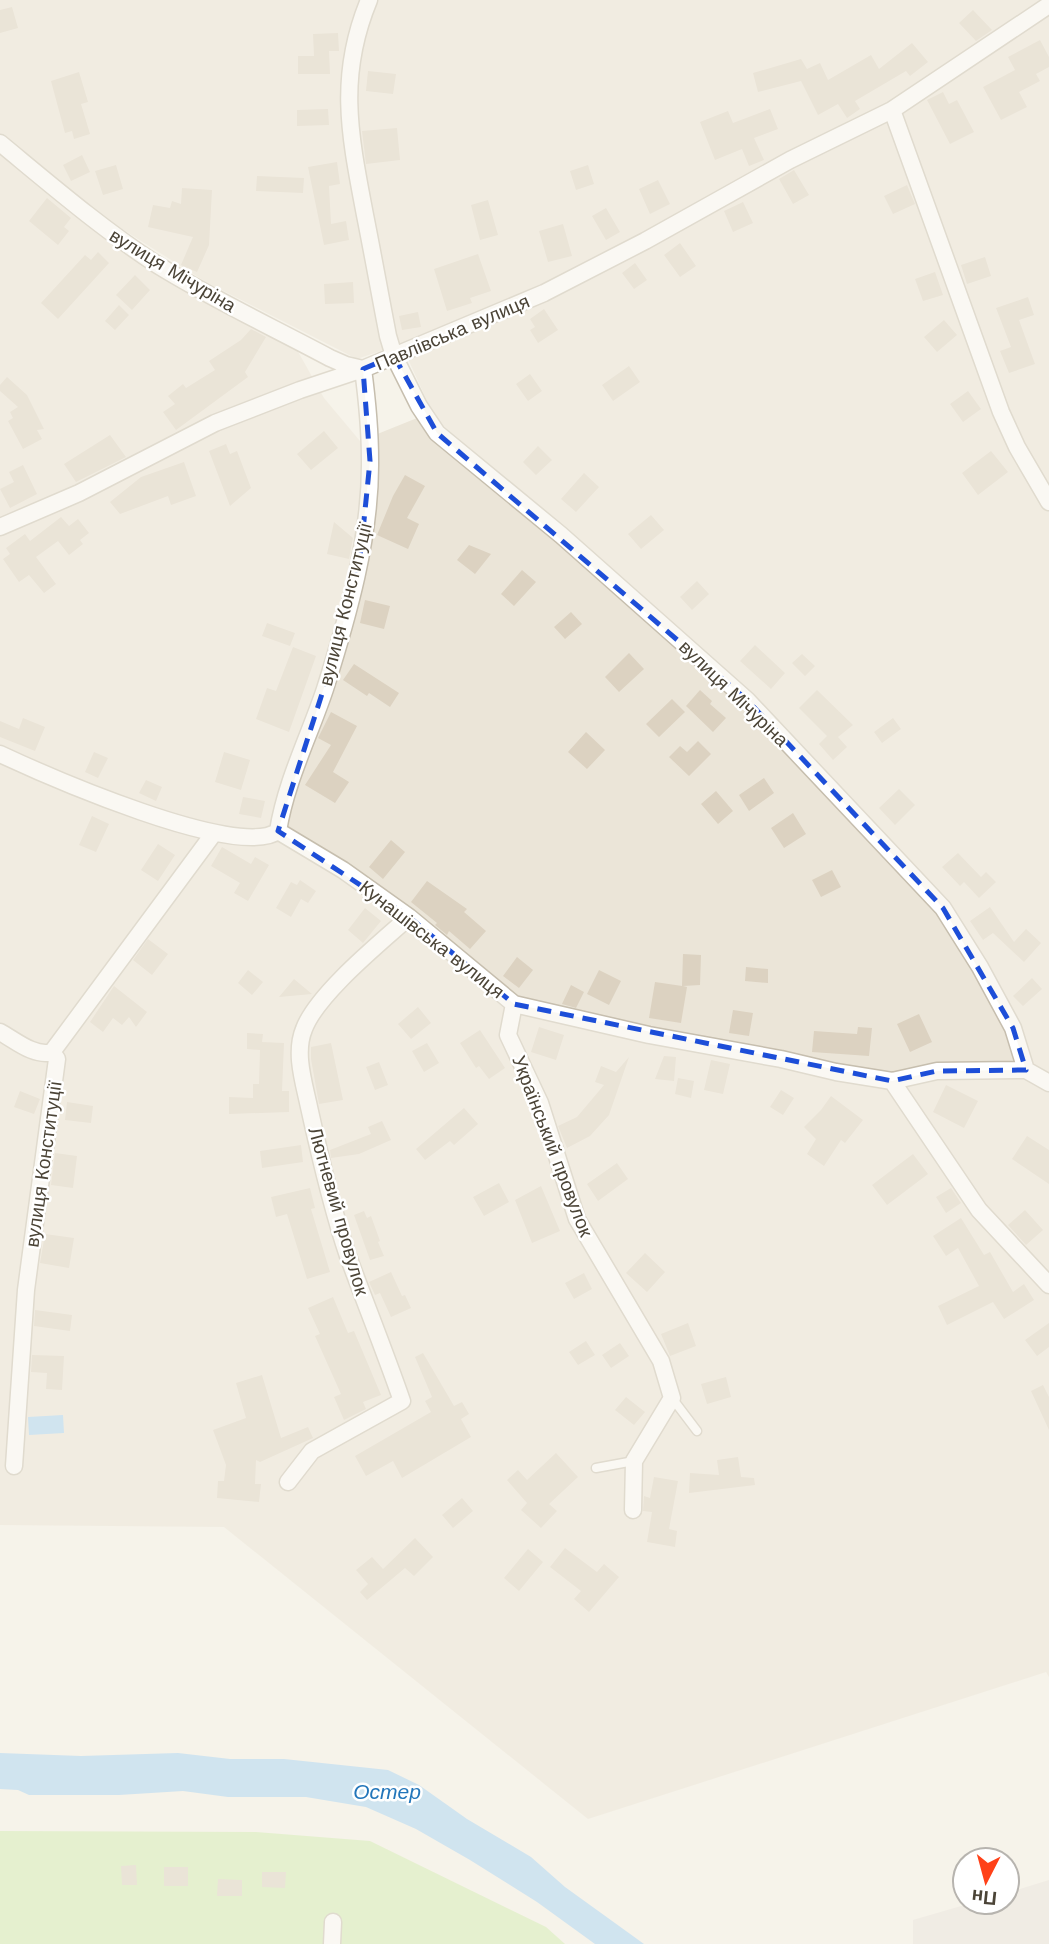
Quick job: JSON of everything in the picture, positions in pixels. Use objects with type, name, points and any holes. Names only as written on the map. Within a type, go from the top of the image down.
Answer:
[{"type":"street","points":[[369,0],[352,53],[348,108],[375,271],[394,356]]},
{"type":"street","name":"Павлівська вулиця","points":[[0,527],[79,493],[215,424],[300,390],[363,369],[544,293],[645,241],[790,160],[892,110],[1049,5]]},
{"type":"street","points":[[892,110],[1002,412],[1017,447],[1049,502]]},
{"type":"street","name":"вулиця Мічуріна","points":[[0,143],[87,215],[158,264],[203,291],[330,358],[363,369]]},
{"type":"street","name":"вулиця Мічуріна","points":[[394,356],[419,406],[437,433],[561,535],[747,700],[943,908],[980,967],[1013,1028],[1026,1070]]},
{"type":"street","name":"вулиця Конституції","points":[[278,831],[291,778],[324,692],[361,550],[368,508],[370,461],[363,369]]},
{"type":"street","points":[[0,754],[90,793],[214,833],[260,838],[270,837],[278,831]]},
{"type":"street","name":"Кунашівська вулиця","points":[[278,831],[342,870],[409,917],[514,1004],[649,1035],[892,1081],[936,1071],[1026,1070]]},
{"type":"street","name":"вулиця Конституції","points":[[14,1466],[26,1290],[57,1059],[52,1052],[214,833]]},
{"type":"street","name":"Лютневий провулок","points":[[288,1482],[312,1451],[402,1401],[347,1254],[315,1135],[301,1067],[300,1048],[304,1027],[314,1009],[409,917]]},
{"type":"street","name":"Український провулок","points":[[514,1004],[508,1035],[540,1103],[577,1219],[661,1361],[672,1398]]},
{"type":"street","points":[[0,1032],[35,1052],[52,1052]]},
{"type":"street","points":[[1026,1070],[1049,1083]]},
{"type":"street","points":[[892,1081],[979,1210],[1049,1285]]},
{"type":"street","points":[[633,1510],[634,1461],[672,1398]]},
{"type":"street","points":[[332,1944],[333,1923]]},
{"type":"lane","points":[[672,1398],[697,1431]]},
{"type":"lane","points":[[596,1468],[634,1461]]},
{"type":"highlighted area","points":[[394,356],[437,433],[747,700],[943,908],[1013,1028],[1026,1070],[937,1071],[892,1081],[514,1004],[409,917],[278,831],[338,644],[361,550],[370,461],[363,369]]},
{"type":"shaded area","points":[[0,0],[1046,0],[888,103],[606,254],[439,331],[357,359],[206,282],[100,215],[0,134]]},
{"type":"shaded area","points":[[1049,13],[1049,1677],[1046,1672],[588,1819],[224,1527],[0,1525],[0,154],[108,236],[296,348],[324,398],[360,441],[432,412],[408,359],[902,110]]},
{"type":"shaded area","points":[[1049,1880],[1049,1944],[913,1944],[913,1920],[951,1909],[951,1916],[1021,1916],[1021,1889]]},
{"type":"green space","points":[[0,1831],[256,1832],[370,1841],[546,1927],[565,1944],[0,1944]]},
{"type":"water","points":[[63,1415],[64,1433],[29,1435],[28,1417]]},
{"type":"water","name":"Остер","points":[[0,1753],[81,1756],[178,1753],[230,1759],[284,1759],[388,1770],[419,1785],[467,1819],[531,1857],[565,1887],[644,1944],[595,1944],[537,1902],[470,1860],[416,1829],[366,1807],[306,1797],[228,1797],[183,1791],[119,1795],[29,1795],[18,1790],[0,1789]]},
{"type":"building","points":[[12,7],[18,28],[0,33],[0,10]]},
{"type":"building","points":[[973,10],[992,30],[976,41],[959,23]]},
{"type":"building","points":[[338,33],[339,51],[329,51],[330,74],[298,74],[298,56],[314,56],[313,34]]},
{"type":"building","points":[[1040,40],[1049,57],[1049,67],[1036,74],[1040,81],[1019,92],[1027,107],[1001,120],[983,87],[1015,70],[1008,57]]},
{"type":"building","points":[[912,43],[928,62],[910,76],[906,71],[855,101],[860,109],[847,118],[838,104],[818,115],[801,81],[758,92],[753,73],[801,59],[807,69],[820,63],[828,80],[871,55],[879,69]]},
{"type":"building","points":[[368,71],[396,74],[393,94],[366,91]]},
{"type":"building","points":[[79,72],[88,102],[81,104],[90,134],[74,139],[72,131],[65,133],[51,81]]},
{"type":"building","points":[[943,92],[949,104],[957,100],[974,132],[950,144],[927,100]]},
{"type":"building","points":[[328,109],[329,125],[297,126],[297,110]]},
{"type":"building","points":[[770,109],[778,129],[754,138],[764,160],[749,166],[742,149],[715,160],[700,122],[728,111],[733,123]]},
{"type":"building","points":[[397,128],[400,160],[366,164],[362,131]]},
{"type":"building","points":[[82,155],[90,172],[71,181],[63,165]]},
{"type":"building","points":[[337,162],[340,184],[329,186],[331,224],[346,221],[349,240],[324,245],[308,167]]},
{"type":"building","points":[[116,165],[123,189],[103,195],[95,171]]},
{"type":"building","points":[[588,165],[594,184],[576,190],[570,171]]},
{"type":"building","points":[[794,170],[809,195],[793,204],[779,179]]},
{"type":"building","points":[[257,176],[304,178],[303,193],[256,191]]},
{"type":"building","points":[[658,180],[670,204],[650,214],[639,189]]},
{"type":"building","points":[[907,185],[915,204],[893,214],[884,196]]},
{"type":"building","points":[[182,188],[212,190],[209,245],[197,272],[181,265],[193,237],[148,227],[153,205],[170,208],[172,201],[181,204]]},
{"type":"building","points":[[47,198],[71,218],[64,227],[69,231],[58,245],[29,221]]},
{"type":"building","points":[[488,200],[498,235],[480,240],[471,205]]},
{"type":"building","points":[[743,202],[753,223],[733,232],[724,211]]},
{"type":"building","points":[[606,208],[620,232],[606,240],[592,216]]},
{"type":"building","points":[[563,224],[572,256],[548,262],[539,231]]},
{"type":"building","points":[[680,243],[696,266],[680,277],[664,255]]},
{"type":"building","points":[[98,252],[109,263],[58,319],[41,303],[85,255],[91,260]]},
{"type":"building","points":[[478,254],[491,291],[470,298],[472,303],[447,311],[434,269]]},
{"type":"building","points":[[985,257],[991,276],[967,284],[961,265]]},
{"type":"building","points":[[635,263],[647,280],[634,289],[622,273]]},
{"type":"building","points":[[935,272],[943,295],[923,301],[915,279]]},
{"type":"building","points":[[135,275],[150,290],[132,310],[116,295]]},
{"type":"building","points":[[353,282],[354,303],[325,304],[324,284]]},
{"type":"building","points":[[1028,297],[1034,315],[1019,320],[1035,364],[1009,373],[1000,351],[1011,347],[996,308]]},
{"type":"building","points":[[119,305],[129,315],[115,330],[105,321]]},
{"type":"building","points":[[544,309],[558,330],[538,343],[530,330],[535,327],[530,319]]},
{"type":"building","points":[[418,312],[421,327],[402,330],[399,316]]},
{"type":"building","points":[[944,320],[957,335],[937,352],[924,337]]},
{"type":"building","points":[[251,329],[266,337],[245,372],[248,377],[176,430],[163,412],[175,404],[168,396],[183,384],[186,388],[215,370],[209,361],[241,340]]},
{"type":"building","points":[[629,366],[640,382],[613,401],[602,385]]},
{"type":"building","points":[[530,374],[542,391],[528,401],[516,384]]},
{"type":"building","points":[[7,377],[27,395],[44,429],[37,430],[42,439],[23,449],[8,421],[13,418],[10,412],[18,407],[0,391],[0,385]]},
{"type":"building","points":[[968,391],[981,409],[963,422],[950,404]]},
{"type":"building","points":[[324,431],[338,448],[311,470],[297,454]]},
{"type":"building","points":[[110,435],[126,457],[76,482],[64,464]]},
{"type":"building","points":[[226,444],[230,454],[237,451],[251,488],[230,506],[209,451]]},
{"type":"building","points":[[538,446],[552,460],[536,475],[523,462]]},
{"type":"building","points":[[991,451],[1008,472],[978,495],[962,473]]},
{"type":"building","points":[[184,462],[196,496],[171,505],[168,496],[120,514],[110,502],[141,477]]},
{"type":"building","points":[[23,465],[37,494],[10,508],[0,489],[14,482],[9,472]]},
{"type":"building","points":[[584,473],[599,487],[576,512],[561,499]]},
{"type":"building","points":[[405,475],[425,486],[407,518],[419,524],[408,549],[377,535]]},
{"type":"building","points":[[651,515],[664,530],[641,549],[628,534]]},
{"type":"building","points":[[61,517],[69,526],[78,519],[89,533],[80,540],[83,544],[69,555],[58,541],[36,557],[56,584],[44,593],[29,575],[19,582],[3,559],[10,554],[6,548],[25,534],[30,541]]},
{"type":"building","points":[[334,522],[353,538],[349,559],[327,554]]},
{"type":"building","points":[[469,545],[491,554],[475,574],[457,560]]},
{"type":"building","points":[[522,570],[536,582],[514,606],[501,594]]},
{"type":"building","points":[[697,581],[709,594],[692,610],[680,597]]},
{"type":"building","points":[[365,600],[390,606],[384,629],[360,623]]},
{"type":"building","points":[[571,612],[582,624],[565,639],[554,627]]},
{"type":"building","points":[[267,623],[295,633],[290,646],[262,636]]},
{"type":"building","points":[[755,645],[785,673],[771,689],[740,661]]},
{"type":"building","points":[[293,647],[316,656],[289,732],[256,719],[267,688],[276,691]]},
{"type":"building","points":[[629,653],[644,669],[619,692],[605,677]]},
{"type":"building","points":[[802,654],[815,666],[805,676],[792,663]]},
{"type":"building","points":[[354,664],[399,693],[390,707],[343,680]]},
{"type":"building","points":[[700,690],[712,701],[710,704],[726,718],[713,732],[686,706]]},
{"type":"building","points":[[817,690],[853,725],[838,737],[847,747],[833,760],[819,744],[827,736],[799,708]]},
{"type":"building","points":[[672,699],[685,712],[659,737],[646,724]]},
{"type":"building","points":[[331,712],[357,726],[333,772],[349,782],[335,803],[305,785],[331,745],[318,738]]},
{"type":"building","points":[[23,718],[45,727],[35,751],[0,737],[0,721],[19,729]]},
{"type":"building","points":[[893,718],[901,729],[882,743],[874,732]]},
{"type":"building","points":[[586,732],[605,750],[587,769],[568,752]]},
{"type":"building","points":[[698,741],[711,754],[689,776],[669,757],[680,746],[687,752]]},
{"type":"building","points":[[94,752],[108,758],[98,778],[85,772]]},
{"type":"building","points":[[224,752],[250,760],[241,790],[215,782]]},
{"type":"building","points":[[764,778],[774,793],[749,811],[739,795]]},
{"type":"building","points":[[146,780],[162,787],[156,801],[139,793]]},
{"type":"building","points":[[899,789],[915,805],[895,825],[879,808]]},
{"type":"building","points":[[716,791],[733,811],[718,824],[701,804]]},
{"type":"building","points":[[243,797],[265,801],[261,818],[239,814]]},
{"type":"building","points":[[793,813],[806,834],[784,848],[771,828]]},
{"type":"building","points":[[92,816],[109,824],[96,852],[79,845]]},
{"type":"building","points":[[391,840],[405,852],[383,879],[369,867]]},
{"type":"building","points":[[158,844],[175,855],[158,881],[141,870]]},
{"type":"building","points":[[222,847],[251,864],[255,857],[269,865],[248,901],[234,893],[240,883],[211,866]]},
{"type":"building","points":[[958,853],[981,877],[986,872],[996,882],[979,898],[964,882],[960,886],[942,867]]},
{"type":"building","points":[[832,870],[841,887],[821,897],[812,880]]},
{"type":"building","points":[[300,880],[316,891],[308,903],[301,899],[291,917],[276,908],[291,882],[297,885]]},
{"type":"building","points":[[427,881],[467,909],[464,912],[486,931],[470,949],[449,931],[447,935],[411,902]]},
{"type":"building","points":[[990,907],[1014,942],[1026,929],[1041,943],[1024,962],[993,933],[983,940],[970,921]]},
{"type":"building","points":[[365,908],[381,921],[363,943],[348,930]]},
{"type":"building","points":[[148,939],[168,954],[152,975],[133,960]]},
{"type":"building","points":[[683,954],[701,955],[700,985],[683,986],[687,987],[681,1023],[649,1018],[655,982],[682,986]]},
{"type":"building","points":[[517,957],[533,970],[519,988],[503,976]]},
{"type":"building","points":[[746,967],[768,969],[768,983],[745,981]]},
{"type":"building","points":[[248,970],[263,982],[252,995],[238,983]]},
{"type":"building","points":[[599,970],[621,981],[609,1005],[587,994]]},
{"type":"building","points":[[1032,978],[1042,989],[1023,1006],[1013,996]]},
{"type":"building","points":[[294,979],[312,994],[279,997]]},
{"type":"building","points":[[571,985],[584,992],[576,1008],[562,1004]]},
{"type":"building","points":[[114,986],[147,1012],[136,1027],[129,1017],[122,1025],[113,1018],[103,1032],[90,1022]]},
{"type":"building","points":[[418,1007],[431,1023],[411,1039],[398,1024]]},
{"type":"building","points":[[733,1010],[753,1013],[749,1036],[729,1033]]},
{"type":"building","points":[[919,1014],[932,1042],[910,1052],[897,1024]]},
{"type":"building","points":[[539,1027],[564,1035],[556,1060],[531,1052]]},
{"type":"building","points":[[858,1027],[872,1028],[869,1056],[812,1052],[814,1031],[857,1034]]},
{"type":"building","points":[[480,1030],[505,1068],[489,1079],[479,1066],[476,1068],[460,1043]]},
{"type":"building","points":[[247,1033],[263,1034],[262,1042],[284,1043],[282,1091],[289,1091],[289,1112],[229,1114],[229,1097],[253,1098],[253,1084],[259,1084],[260,1050],[247,1049]]},
{"type":"building","points":[[331,1043],[343,1100],[319,1104],[311,1047]]},
{"type":"building","points":[[427,1043],[439,1063],[424,1072],[412,1051]]},
{"type":"building","points":[[664,1056],[676,1057],[674,1081],[655,1079]]},
{"type":"building","points":[[629,1057],[609,1115],[590,1136],[567,1148],[558,1126],[577,1117],[604,1085],[595,1082],[601,1066],[616,1072]]},
{"type":"building","points":[[711,1060],[730,1064],[723,1094],[704,1090]]},
{"type":"building","points":[[379,1062],[388,1085],[375,1090],[366,1067]]},
{"type":"building","points":[[678,1078],[694,1081],[691,1098],[675,1094]]},
{"type":"building","points":[[946,1085],[978,1101],[964,1128],[933,1112]]},
{"type":"building","points":[[781,1090],[794,1098],[783,1115],[770,1107]]},
{"type":"building","points":[[20,1091],[40,1099],[34,1114],[14,1107]]},
{"type":"building","points":[[831,1096],[863,1120],[845,1143],[841,1140],[824,1166],[807,1154],[816,1139],[804,1127]]},
{"type":"building","points":[[67,1102],[93,1106],[91,1123],[65,1120]]},
{"type":"building","points":[[464,1108],[478,1124],[454,1145],[450,1141],[425,1160],[416,1149]]},
{"type":"building","points":[[382,1121],[391,1140],[359,1154],[331,1158],[330,1150],[371,1134],[368,1127]]},
{"type":"building","points":[[1027,1136],[1049,1150],[1049,1184],[1012,1159]]},
{"type":"building","points":[[301,1145],[303,1162],[262,1168],[260,1151]]},
{"type":"building","points":[[55,1153],[77,1156],[73,1188],[51,1185]]},
{"type":"building","points":[[913,1154],[928,1174],[887,1205],[872,1185]]},
{"type":"building","points":[[617,1163],[628,1179],[598,1201],[587,1184]]},
{"type":"building","points":[[499,1183],[509,1202],[484,1216],[473,1197]]},
{"type":"building","points":[[541,1186],[560,1231],[532,1243],[515,1200]]},
{"type":"building","points":[[310,1188],[315,1208],[311,1209],[330,1272],[307,1279],[287,1214],[276,1217],[271,1197]]},
{"type":"building","points":[[951,1188],[961,1203],[946,1213],[936,1197]]},
{"type":"building","points":[[1025,1210],[1043,1230],[1026,1245],[1008,1225]]},
{"type":"building","points":[[364,1211],[367,1218],[371,1216],[384,1256],[370,1260],[354,1215]]},
{"type":"building","points":[[961,1218],[984,1255],[990,1252],[1013,1292],[1024,1284],[1034,1300],[1004,1319],[993,1302],[947,1325],[938,1306],[979,1286],[958,1248],[946,1256],[933,1236]]},
{"type":"building","points":[[45,1234],[74,1238],[69,1268],[40,1263]]},
{"type":"building","points":[[645,1253],[665,1272],[647,1292],[626,1273]]},
{"type":"building","points":[[391,1272],[411,1308],[391,1317],[380,1293],[375,1295],[369,1282]]},
{"type":"building","points":[[584,1273],[592,1289],[574,1299],[565,1283]]},
{"type":"building","points":[[333,1297],[348,1333],[354,1331],[381,1395],[363,1402],[366,1409],[344,1420],[334,1397],[341,1394],[315,1336],[320,1334],[308,1308]]},
{"type":"building","points":[[35,1310],[72,1315],[70,1331],[34,1326]]},
{"type":"building","points":[[688,1323],[696,1346],[670,1356],[661,1334]]},
{"type":"building","points":[[1049,1323],[1049,1347],[1037,1356],[1025,1340]]},
{"type":"building","points":[[586,1341],[595,1355],[578,1365],[569,1352]]},
{"type":"building","points":[[620,1343],[629,1356],[611,1368],[602,1355]]},
{"type":"building","points":[[423,1353],[454,1406],[462,1402],[469,1414],[461,1419],[471,1437],[402,1478],[393,1461],[366,1476],[355,1456],[431,1412],[425,1401],[432,1397],[415,1357]]},
{"type":"building","points":[[32,1355],[64,1356],[62,1390],[46,1389],[47,1373],[31,1372]]},
{"type":"building","points":[[262,1375],[281,1438],[308,1427],[313,1438],[260,1462],[256,1460],[255,1484],[261,1484],[259,1502],[217,1498],[218,1481],[224,1481],[226,1465],[213,1430],[246,1418],[236,1383]]},
{"type":"building","points":[[726,1377],[731,1397],[707,1404],[701,1384]]},
{"type":"building","points":[[1043,1385],[1049,1397],[1049,1430],[1031,1391]]},
{"type":"building","points":[[626,1397],[645,1412],[634,1425],[615,1410]]},
{"type":"building","points":[[556,1453],[578,1477],[549,1504],[557,1511],[541,1528],[521,1510],[527,1503],[507,1480],[518,1470],[527,1480]]},
{"type":"building","points":[[738,1457],[741,1477],[754,1478],[755,1485],[689,1493],[690,1473],[719,1475],[717,1460]]},
{"type":"building","points":[[654,1477],[678,1481],[669,1529],[677,1531],[675,1547],[647,1542],[652,1512],[643,1511],[644,1496],[650,1498]]},
{"type":"building","points":[[462,1498],[473,1511],[453,1528],[442,1515]]},
{"type":"building","points":[[415,1538],[433,1557],[414,1576],[405,1568],[367,1600],[360,1592],[368,1584],[356,1570],[372,1557],[383,1569]]},
{"type":"building","points":[[565,1548],[597,1572],[604,1564],[619,1577],[589,1612],[574,1599],[581,1591],[550,1567]]},
{"type":"building","points":[[528,1549],[543,1562],[519,1591],[504,1578]]},
{"type":"building","points":[[136,1865],[137,1885],[122,1885],[121,1866]]},
{"type":"building","points":[[164,1867],[188,1867],[188,1886],[164,1886]]},
{"type":"building","points":[[262,1872],[286,1872],[285,1888],[262,1887]]},
{"type":"building","points":[[218,1879],[242,1880],[242,1896],[217,1896]]}]
